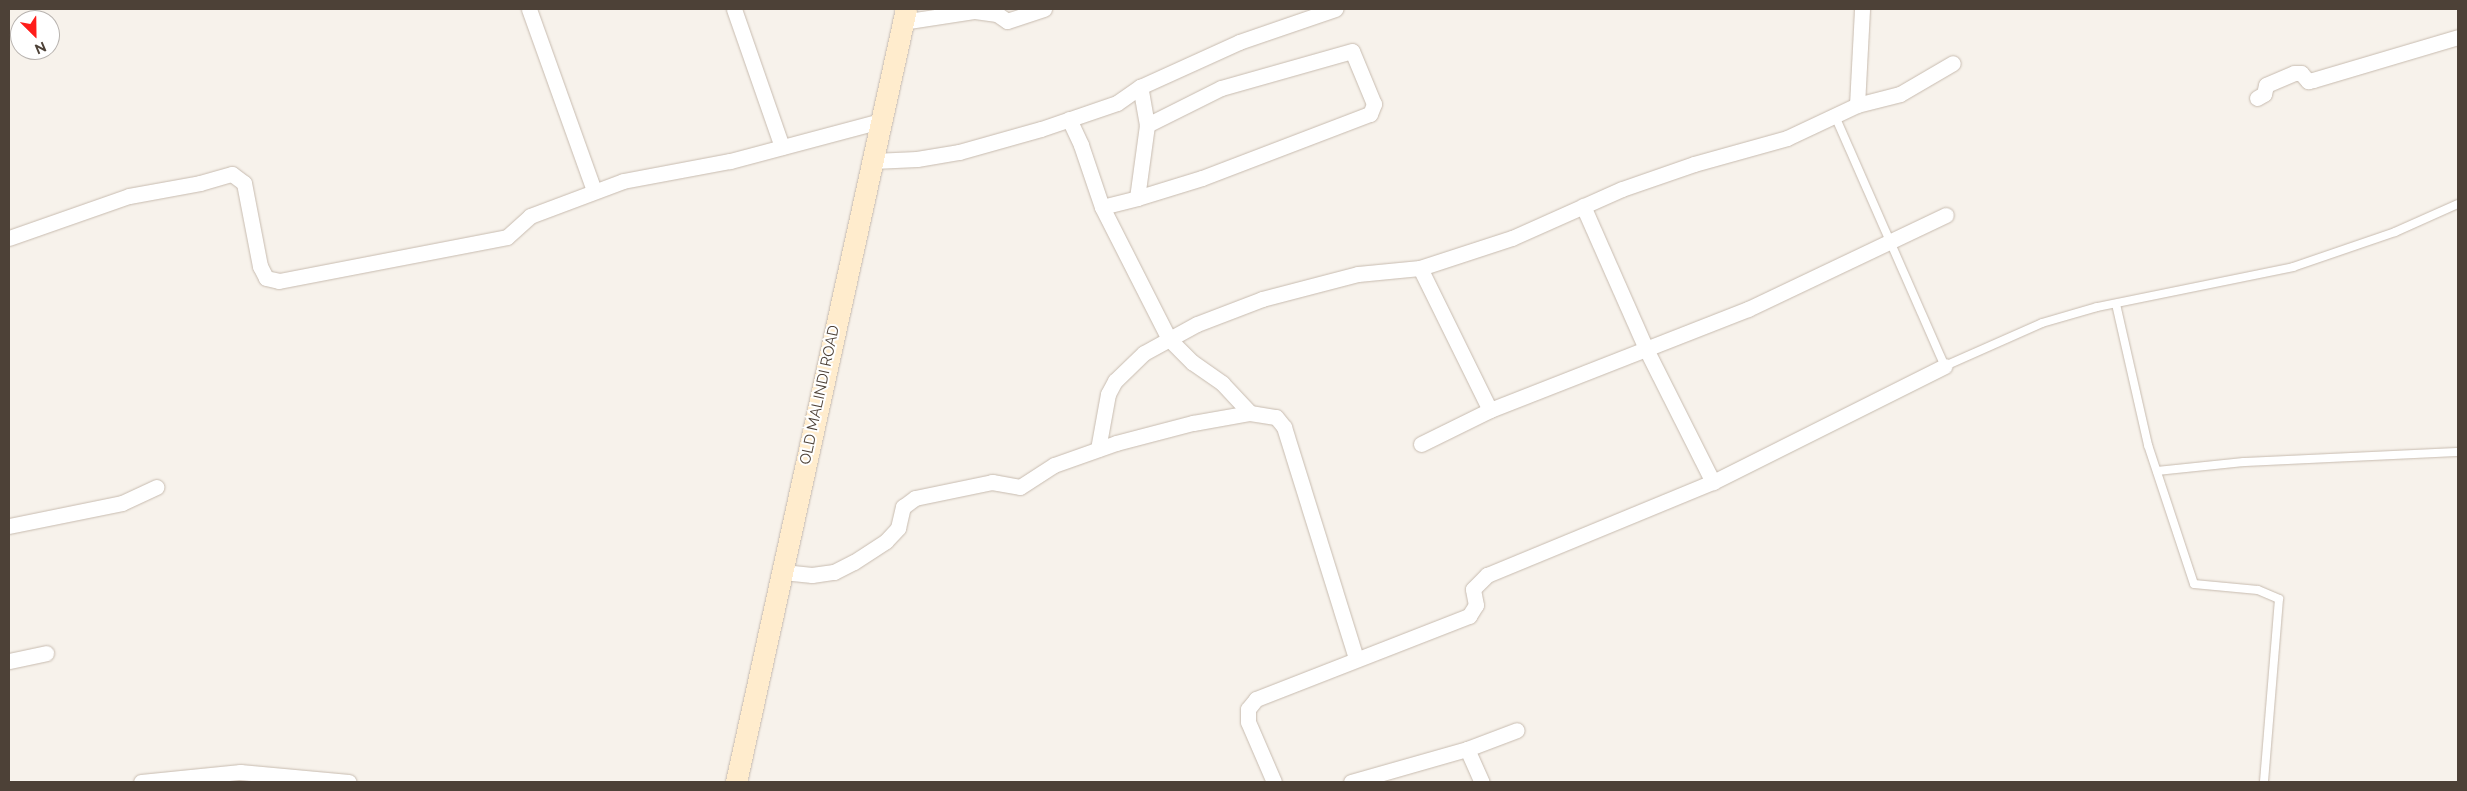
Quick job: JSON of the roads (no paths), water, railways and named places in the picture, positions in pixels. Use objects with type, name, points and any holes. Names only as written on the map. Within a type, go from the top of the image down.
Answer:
[{"type":"main road","name":"OLD MALINDI ROAD","points":[[736,782],[753,692],[783,572],[854,236],[873,161],[880,121],[904,16]]},
{"type":"street","points":[[529,9],[594,191]]},
{"type":"street","points":[[734,9],[782,147]]},
{"type":"street","points":[[904,16],[975,11],[997,14],[1008,21],[1044,9]]},
{"type":"street","points":[[873,161],[917,160],[959,152],[1069,120],[1117,102],[1140,87],[1239,42],[1335,9]]},
{"type":"street","points":[[1857,105],[1862,9]]},
{"type":"street","points":[[2257,98],[2264,94],[2266,85],[2294,73],[2301,73],[2308,81],[2313,80],[2458,37]]},
{"type":"street","points":[[1102,207],[1202,178],[1370,114],[1374,104],[1352,51],[1221,88],[1148,126]]},
{"type":"street","points":[[1098,449],[1108,394],[1114,381],[1144,353],[1197,324],[1262,299],[1358,274],[1420,268],[1512,238],[1583,206],[1694,164],[1787,138],[1857,105],[1900,94],[1953,63]]},
{"type":"street","points":[[1136,198],[1148,126],[1140,87]]},
{"type":"street","points":[[1069,120],[1082,145],[1102,207],[1170,339],[1192,362],[1222,383],[1250,413]]},
{"type":"street","points":[[9,238],[129,196],[200,183],[232,174],[244,183],[260,266],[266,278],[280,281],[507,237],[530,216],[594,191],[658,172],[722,162],[880,121]]},
{"type":"street","points":[[1583,206],[1646,349],[1713,482]]},
{"type":"street","points":[[1421,444],[1490,410],[1748,309],[1890,244],[1946,214]]},
{"type":"street","points":[[1420,268],[1490,410]]},
{"type":"street","points":[[1274,782],[1248,722],[1248,709],[1266,692],[1469,616],[1476,605],[1473,589],[1487,575],[1713,482],[1945,366]]},
{"type":"street","points":[[783,572],[827,573],[854,562],[886,541],[898,528],[903,507],[915,498],[992,482],[1020,487],[1054,465],[1098,449],[1194,423],[1250,413],[1276,417],[1284,427],[1356,658]]},
{"type":"street","points":[[9,526],[122,503],[157,487]]},
{"type":"street","points":[[9,661],[46,653]]},
{"type":"street","points":[[1351,782],[1467,749],[1517,730]]},
{"type":"street","points":[[1467,749],[1482,782]]},
{"type":"street","points":[[141,782],[240,772],[349,782]]},
{"type":"lane","points":[[1835,116],[1945,366],[2042,323],[2116,304],[2293,266],[2394,232],[2458,204]]},
{"type":"lane","points":[[2116,304],[2157,471],[2194,584],[2258,590],[2279,599],[2264,782]]},
{"type":"lane","points":[[2157,471],[2244,462],[2458,452]]}]
